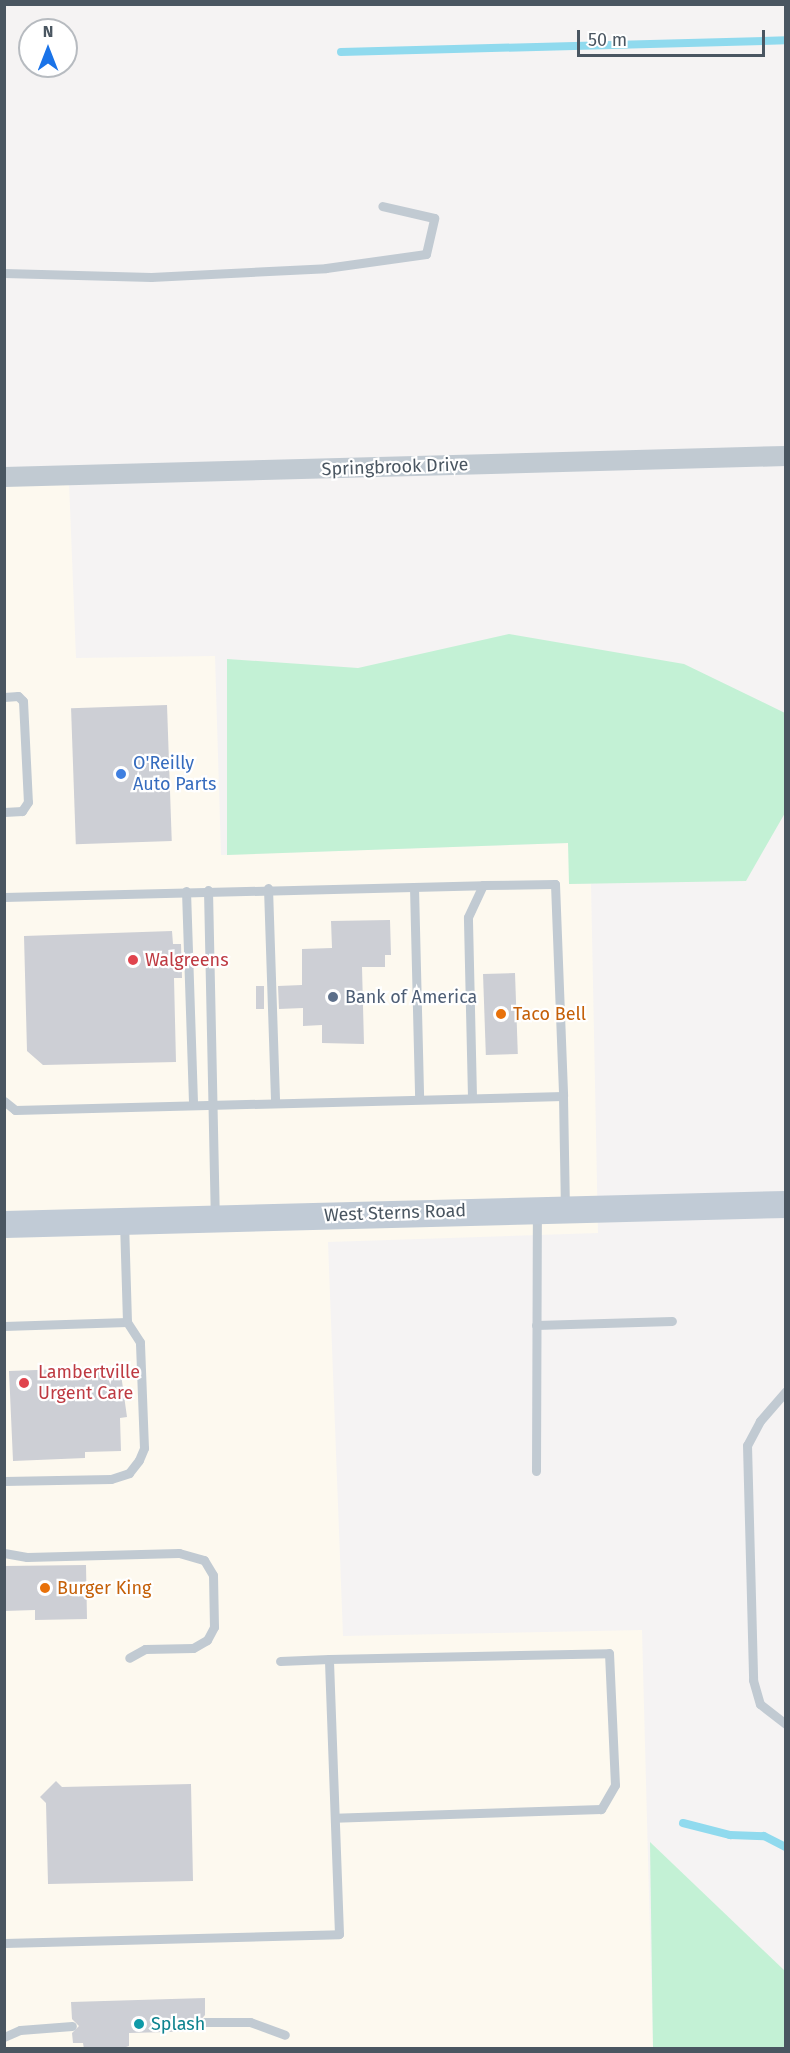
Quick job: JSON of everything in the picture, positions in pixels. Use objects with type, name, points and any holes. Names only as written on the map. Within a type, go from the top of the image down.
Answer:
[{"type":"main road","name":"West Sterns Road","points":[[4,1224],[786,1204]]},
{"type":"street","name":"Springbrook Drive","points":[[4,477],[786,456]]},
{"type":"lane","points":[[4,273],[150,277],[327,268],[426,254],[434,218],[382,206]]},
{"type":"lane","points":[[4,697],[18,696],[23,701],[28,802],[22,811],[4,812]]},
{"type":"lane","points":[[4,897],[268,888],[555,884],[565,1208]]},
{"type":"lane","points":[[472,1097],[468,917],[483,885]]},
{"type":"lane","points":[[414,887],[419,1098]]},
{"type":"lane","points":[[268,888],[275,1102]]},
{"type":"lane","points":[[208,890],[215,1218]]},
{"type":"lane","points":[[186,891],[193,1105]]},
{"type":"lane","points":[[4,1101],[15,1110],[563,1096]]},
{"type":"lane","points":[[536,1471],[537,1209]]},
{"type":"lane","points":[[4,1481],[111,1479],[129,1473],[139,1460],[144,1448],[140,1342],[128,1322],[124,1220]]},
{"type":"lane","points":[[536,1325],[672,1321]]},
{"type":"lane","points":[[4,1326],[128,1322]]},
{"type":"lane","points":[[786,1391],[760,1421],[747,1445],[753,1680],[760,1704],[786,1724]]},
{"type":"lane","points":[[4,1553],[27,1557],[179,1553],[204,1560],[213,1575],[214,1627],[207,1640],[193,1648],[145,1649],[129,1658]]},
{"type":"lane","points":[[280,1661],[609,1653],[615,1785],[601,1809],[335,1818]]},
{"type":"lane","points":[[4,1942],[339,1934],[329,1659]]},
{"type":"lane","points":[[206,2022],[250,2022],[285,2035]]},
{"type":"lane","points":[[4,2037],[20,2030],[72,2026]]},
{"type":"shaded area","points":[[69,482],[76,658],[215,656],[221,855],[569,843],[569,884],[591,884],[598,1233],[328,1242],[343,1636],[642,1630],[653,2048],[5,2048],[4,484]]},
{"type":"green space","points":[[509,634],[684,664],[785,713],[785,813],[746,881],[569,884],[568,843],[227,855],[227,659],[358,668]]},
{"type":"green space","points":[[650,1842],[785,1971],[785,2048],[653,2048]]},
{"type":"building","name":"O'Reilly Auto Parts","points":[[167,705],[172,841],[76,844],[71,708]]},
{"type":"building","name":"Bank of America","points":[[390,920],[391,955],[385,955],[385,967],[362,967],[364,1044],[322,1043],[322,1025],[303,1026],[303,1008],[279,1009],[278,986],[302,985],[302,949],[332,948],[331,921]]},
{"type":"building","name":"Walgreens","points":[[172,931],[173,944],[181,944],[182,978],[174,978],[176,1062],[43,1065],[27,1051],[24,936]]},
{"type":"building","name":"Taco Bell","points":[[515,973],[518,1054],[486,1055],[483,974]]},
{"type":"building","points":[[256,986],[264,986],[264,1009],[256,1009]]},
{"type":"building","points":[[120,1367],[127,1417],[120,1418],[121,1451],[85,1452],[85,1458],[13,1461],[9,1371]]},
{"type":"building","name":"Burger King","points":[[86,1565],[87,1619],[35,1620],[35,1610],[4,1611],[4,1566]]},
{"type":"building","points":[[56,1781],[62,1787],[191,1784],[193,1881],[48,1884],[46,1803],[40,1797]]},
{"type":"building","name":"Splash","points":[[205,1998],[205,2015],[198,2023],[206,2031],[129,2033],[129,2046],[120,2049],[84,2049],[83,2043],[73,2043],[72,2033],[79,2026],[72,2019],[71,2002]]},
{"type":"waterway","points":[[341,52],[786,40]]},
{"type":"waterway","points":[[683,1823],[730,1835],[764,1836],[786,1847]]},
{"type":"place","name":"O'Reilly Auto Parts","points":[[121,774]]},
{"type":"place","name":"Walgreens","points":[[133,960]]},
{"type":"place","name":"Bank of America","points":[[333,997]]},
{"type":"place","name":"Taco Bell","points":[[501,1014]]},
{"type":"place","name":"Lambertville Urgent Care","points":[[24,1383]]},
{"type":"place","name":"Burger King","points":[[45,1588]]},
{"type":"place","name":"Splash","points":[[139,2024]]}]
